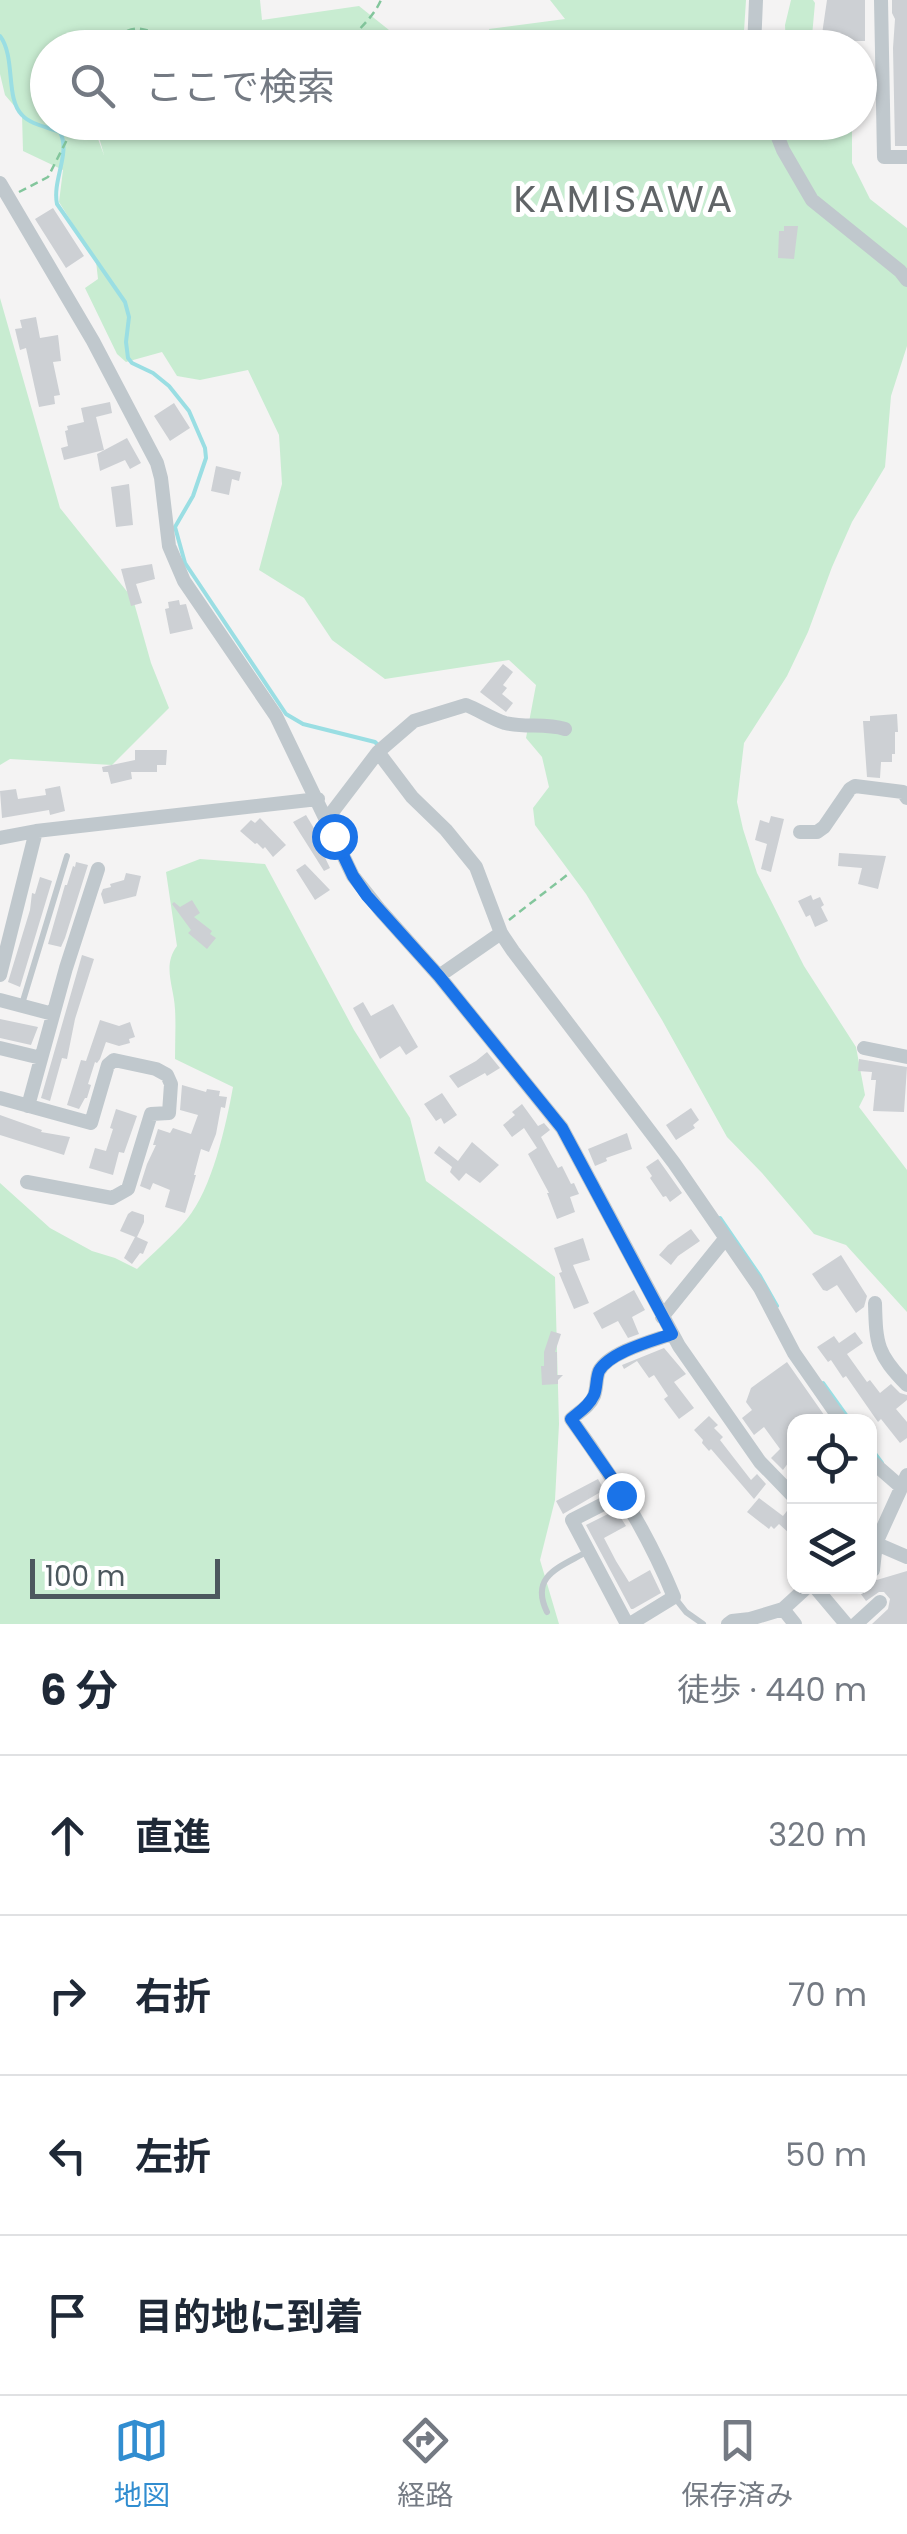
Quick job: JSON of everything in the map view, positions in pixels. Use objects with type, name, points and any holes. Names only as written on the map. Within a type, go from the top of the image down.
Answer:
[{"type":"street","points":[[755,30],[756,0]]},
{"type":"street","points":[[881,0],[884,157],[907,157]]},
{"type":"street","points":[[778,140],[812,200],[907,280]]},
{"type":"street","points":[[0,184],[93,341],[157,463],[169,546],[184,580],[276,716],[353,876],[562,1128],[672,1334],[760,1462],[787,1490]]},
{"type":"street","points":[[327,819],[378,752],[414,721],[466,705],[503,722],[565,729]]},
{"type":"street","points":[[378,752],[394,776],[476,866],[500,928],[674,1163],[760,1288],[794,1353],[836,1414]]},
{"type":"street","points":[[800,832],[818,832],[824,827],[855,786],[903,792],[907,798]]},
{"type":"street","points":[[0,838],[318,799]]},
{"type":"street","points":[[0,975],[6,917],[36,831]]},
{"type":"street","points":[[28,1106],[98,869]]},
{"type":"street","points":[[439,976],[500,928]]},
{"type":"street","points":[[0,1000],[53,1014]]},
{"type":"street","points":[[0,1048],[41,1058]]},
{"type":"street","points":[[864,1048],[907,1057]]},
{"type":"street","points":[[0,1098],[91,1123],[108,1066],[114,1060],[156,1069],[167,1075],[170,1084],[169,1113],[151,1114],[128,1189],[112,1198],[27,1182]]},
{"type":"street","points":[[662,1317],[726,1239]]},
{"type":"street","points":[[875,1302],[880,1351],[907,1386]]},
{"type":"street","points":[[621,1495],[572,1520],[629,1624],[674,1597],[644,1532],[612,1478],[571,1419],[589,1404],[603,1367],[620,1354],[672,1334]]},
{"type":"street","points":[[877,1464],[904,1481],[877,1534]]},
{"type":"street","points":[[877,1544],[907,1557]]},
{"type":"street","points":[[728,1624],[783,1609],[799,1594]]},
{"type":"street","points":[[820,1594],[846,1624]]},
{"type":"street","points":[[856,1624],[880,1602]]},
{"type":"street","points":[[783,1609],[795,1624]]},
{"type":"lane","points":[[22,1006],[67,856]]},
{"type":"lane","points":[[547,1612],[540,1591],[547,1576],[588,1551]]},
{"type":"lane","points":[[674,1597],[703,1624]]},
{"type":"path","points":[[360,30],[381,0]]},
{"type":"path","points":[[9,198],[48,177],[67,140]]},
{"type":"path","points":[[500,928],[567,875]]},
{"type":"green space","points":[[0,0],[260,0],[262,20],[359,6],[389,30],[30,30],[30,140],[98,140],[104,155],[100,140],[852,140],[852,163],[870,199],[907,228],[907,346],[891,396],[885,467],[852,522],[787,676],[744,743],[737,802],[757,873],[804,966],[856,1047],[865,1095],[859,1107],[907,1170],[907,1312],[846,1245],[814,1234],[727,1137],[586,894],[535,825],[533,808],[549,787],[542,757],[526,738],[536,685],[509,660],[385,679],[332,640],[304,598],[259,570],[282,484],[279,435],[248,370],[200,380],[177,376],[162,352],[126,362],[117,354],[85,288],[98,279],[96,261],[59,202],[63,170],[23,151],[22,115],[5,95],[0,74]]},
{"type":"green space","points":[[550,0],[746,0],[744,30],[489,29],[565,19]]},
{"type":"green space","points":[[791,0],[813,0],[813,30],[785,30]]},
{"type":"green space","points":[[0,298],[60,508],[133,599],[169,708],[112,765],[10,759],[0,765]]},
{"type":"green space","points":[[200,859],[265,864],[354,1030],[410,1118],[426,1181],[555,1277],[559,1424],[555,1500],[540,1560],[559,1624],[0,1624],[0,1183],[50,1228],[137,1269],[196,1206],[217,1156],[233,1087],[175,1059],[170,961],[177,946],[166,872]]},
{"type":"building","points":[[827,0],[865,0],[865,30],[823,30]]},
{"type":"building","points":[[892,0],[907,0],[907,146],[895,146]]},
{"type":"building","points":[[53,208],[84,256],[66,268],[35,219]]},
{"type":"building","points":[[784,226],[798,226],[794,259],[778,258],[779,231],[784,231]]},
{"type":"building","points":[[36,317],[40,338],[58,335],[61,361],[53,362],[60,395],[54,396],[55,404],[39,407],[26,348],[20,350],[15,329],[22,328],[20,320]]},
{"type":"building","points":[[110,402],[112,413],[96,417],[104,450],[64,460],[61,448],[68,446],[65,431],[67,426],[84,422],[81,408]]},
{"type":"building","points":[[174,403],[190,428],[170,441],[154,416]]},
{"type":"building","points":[[127,438],[141,463],[130,469],[125,460],[100,471],[97,454]]},
{"type":"building","points":[[216,466],[241,472],[239,481],[232,479],[229,495],[211,491]]},
{"type":"building","points":[[129,484],[133,525],[116,527],[111,487]]},
{"type":"building","points":[[152,564],[155,579],[136,584],[142,603],[131,606],[121,569]]},
{"type":"building","points":[[179,600],[180,605],[186,604],[193,629],[170,634],[165,609],[169,608],[168,602]]},
{"type":"building","points":[[503,664],[513,672],[503,685],[507,688],[502,694],[513,703],[506,712],[480,692]]},
{"type":"building","points":[[897,714],[892,762],[881,762],[880,778],[867,777],[863,721],[870,721],[870,716]]},
{"type":"building","points":[[135,750],[167,750],[166,765],[157,765],[157,772],[131,772],[132,779],[111,784],[102,767],[135,760]]},
{"type":"building","points":[[60,786],[65,811],[2,818],[0,791],[16,789],[18,799],[46,795],[45,789]]},
{"type":"building","points":[[306,815],[324,845],[320,847],[330,868],[324,871],[293,822]]},
{"type":"building","points":[[771,816],[784,819],[771,872],[761,869],[767,844],[755,840],[760,820],[769,823]]},
{"type":"building","points":[[260,818],[286,845],[273,857],[240,831],[251,820],[255,823]]},
{"type":"building","points":[[839,853],[886,856],[878,889],[858,884],[862,868],[838,866]]},
{"type":"building","points":[[76,862],[88,865],[65,938],[61,947],[48,944],[65,885]]},
{"type":"building","points":[[305,864],[330,890],[315,900],[296,870]]},
{"type":"building","points":[[126,873],[141,876],[136,896],[104,904],[103,889],[124,880]]},
{"type":"building","points":[[40,877],[52,881],[20,987],[8,982]]},
{"type":"building","points":[[811,895],[813,900],[820,897],[828,921],[815,927],[798,901]]},
{"type":"building","points":[[192,900],[200,913],[194,917],[216,938],[207,949],[188,933],[191,930],[172,904],[180,907]]},
{"type":"building","points":[[82,955],[94,959],[67,1059],[62,1058],[50,1101],[41,1098]]},
{"type":"building","points":[[363,1002],[371,1016],[393,1004],[418,1047],[406,1055],[400,1046],[380,1059],[353,1008]]},
{"type":"building","points":[[0,1019],[38,1027],[31,1045],[0,1038]]},
{"type":"building","points":[[100,1020],[119,1026],[130,1022],[135,1037],[119,1046],[106,1042],[95,1062],[87,1098],[79,1109],[67,1105],[81,1060],[86,1061]]},
{"type":"building","points":[[487,1052],[500,1068],[458,1088],[449,1076]]},
{"type":"building","points":[[859,1059],[907,1067],[904,1112],[873,1111],[876,1080],[871,1080],[872,1072],[858,1071]]},
{"type":"building","points":[[182,1085],[206,1092],[220,1091],[219,1096],[227,1097],[209,1152],[201,1149],[185,1213],[165,1207],[170,1190],[153,1183],[150,1190],[140,1186],[158,1129],[170,1133],[173,1128],[191,1134],[198,1115],[180,1110]]},
{"type":"building","points":[[442,1093],[457,1115],[444,1124],[441,1118],[436,1121],[424,1104]]},
{"type":"building","points":[[522,1104],[538,1126],[544,1123],[550,1130],[541,1137],[558,1168],[562,1166],[579,1194],[570,1197],[575,1212],[557,1219],[549,1193],[528,1154],[537,1148],[524,1128],[512,1137],[503,1125]]},
{"type":"building","points":[[691,1108],[699,1120],[693,1125],[695,1128],[676,1140],[666,1125]]},
{"type":"building","points":[[116,1109],[137,1116],[124,1153],[119,1152],[113,1175],[89,1168],[95,1148],[106,1151]]},
{"type":"building","points":[[0,1115],[41,1132],[70,1137],[64,1155],[0,1135]]},
{"type":"building","points":[[627,1133],[632,1149],[595,1166],[588,1149]]},
{"type":"building","points":[[472,1142],[499,1165],[480,1183],[466,1173],[459,1181],[450,1172],[452,1167],[434,1153],[439,1146],[458,1161]]},
{"type":"building","points":[[658,1159],[682,1193],[670,1202],[646,1167]]},
{"type":"building","points":[[132,1211],[144,1215],[137,1237],[148,1242],[143,1254],[132,1264],[124,1258],[135,1237],[120,1231]]},
{"type":"building","points":[[691,1229],[700,1241],[671,1265],[659,1255],[668,1245]]},
{"type":"building","points":[[583,1238],[590,1260],[573,1265],[589,1303],[574,1309],[559,1273],[562,1272],[554,1248]]},
{"type":"building","points":[[841,1255],[867,1296],[864,1307],[856,1313],[837,1285],[823,1290],[812,1274]]},
{"type":"building","points":[[634,1290],[645,1310],[632,1317],[639,1334],[628,1338],[618,1321],[602,1329],[593,1313]]},
{"type":"building","points":[[551,1331],[561,1334],[555,1352],[557,1375],[563,1375],[558,1384],[542,1385],[541,1366]]},
{"type":"building","points":[[855,1332],[863,1343],[847,1354],[867,1382],[870,1380],[880,1393],[891,1384],[907,1395],[907,1400],[896,1409],[907,1422],[907,1438],[900,1443],[817,1347],[834,1336],[839,1343]]},
{"type":"building","points":[[664,1348],[686,1374],[674,1382],[694,1408],[679,1419],[664,1399],[668,1396],[654,1375],[649,1378],[637,1361],[624,1369],[622,1365]]},
{"type":"building","points":[[787,1362],[823,1414],[787,1414],[787,1465],[783,1470],[771,1458],[780,1449],[764,1427],[754,1435],[742,1418],[752,1410],[746,1402],[751,1388]]},
{"type":"building","points":[[709,1416],[718,1425],[714,1428],[723,1437],[720,1440],[751,1480],[757,1474],[766,1484],[754,1499],[694,1430]]},
{"type":"building","points":[[598,1479],[604,1490],[563,1514],[556,1501]]},
{"type":"building","points":[[759,1498],[783,1516],[787,1511],[787,1531],[779,1524],[769,1529],[747,1512]]},
{"type":"building","points":[[616,1510],[626,1526],[604,1538],[616,1561],[629,1582],[650,1570],[661,1593],[633,1609],[586,1525]]},
{"type":"building","points":[[907,1571],[907,1624],[872,1624],[888,1609],[890,1599],[884,1592],[877,1593],[877,1580]]},
{"type":"waterway","points":[[0,36],[8,55],[17,108],[30,121]]},
{"type":"waterway","points":[[63,140],[57,204],[125,302],[129,317],[128,358],[169,386],[189,411],[205,448],[206,458],[193,496],[175,527],[185,563],[286,714],[303,724],[379,746]]},
{"type":"waterway","points":[[720,1218],[777,1306]]},
{"type":"waterway","points":[[823,1383],[845,1414]]},
{"type":"waterway","points":[[877,1456],[882,1463]]},
{"type":"district","name":"KAMISAWA","points":[[624,199]]},
{"type":"route","points":[[334,836],[367,896],[439,976],[562,1128],[672,1334],[620,1354],[603,1367],[589,1404],[571,1419],[621,1495]]}]
